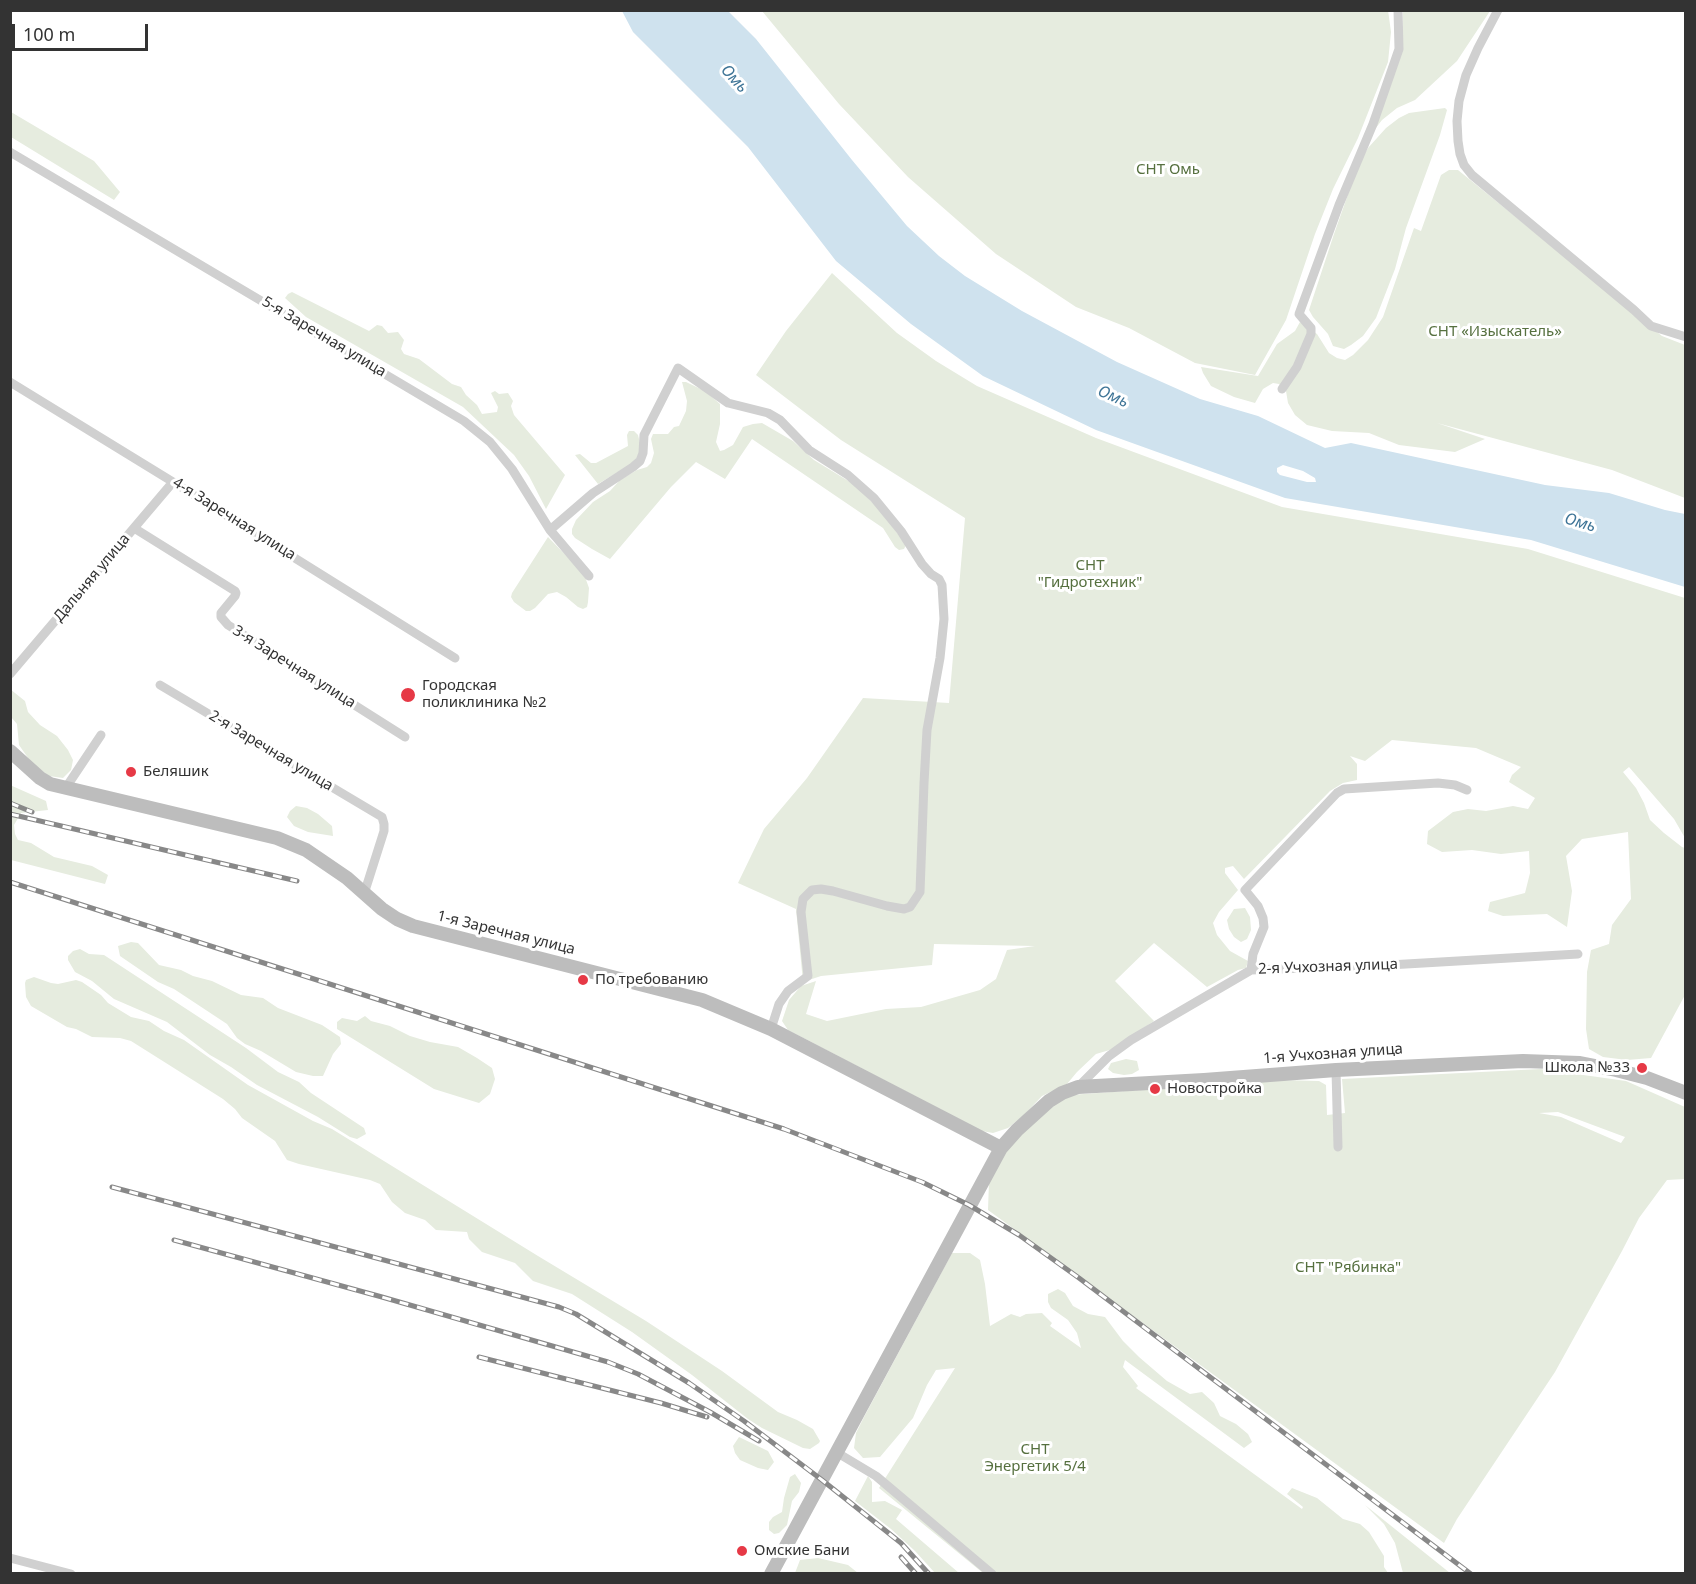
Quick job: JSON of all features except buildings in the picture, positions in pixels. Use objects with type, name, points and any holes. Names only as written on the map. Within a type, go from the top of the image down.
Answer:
[{"type":"street","points":[[1282,389],[1297,367],[1311,334],[1311,328],[1299,314],[1339,205],[1373,124],[1399,50],[1398,10]]},
{"type":"street","points":[[1498,10],[1478,48],[1459,101],[1458,141],[1464,165],[1472,175],[1651,326],[1686,337]]},
{"type":"street","name":"5-я Заречная улица","points":[[10,152],[464,421],[490,442],[512,469],[550,530],[589,576]]},
{"type":"street","points":[[550,530],[593,493],[639,461],[643,453],[644,435],[678,368],[728,403],[768,413],[780,420],[809,450],[848,475],[874,498],[901,531],[922,564],[939,579],[942,585],[944,619],[940,658],[927,730],[920,892],[910,908],[903,909],[833,891],[812,890],[803,899],[801,912],[808,976],[788,991],[780,1004],[771,1029]]},
{"type":"street","name":"4-я Заречная улица","points":[[10,382],[455,658]]},
{"type":"street","name":"Дальняя улица","points":[[10,674],[173,482]]},
{"type":"street","name":"3-я Заречная улица","points":[[134,528],[235,591],[235,596],[220,617],[228,625],[405,737]]},
{"type":"street","name":"2-я Заречная улица","points":[[160,685],[382,817],[384,831],[364,894]]},
{"type":"street","points":[[65,789],[101,735]]},
{"type":"street","name":"1-я Заречная улица","points":[[10,751],[50,784],[277,838],[306,850],[347,878],[382,909],[413,926],[702,1000],[771,1029],[1001,1148]]},
{"type":"street","points":[[1251,970],[1253,954],[1264,927],[1263,918],[1257,906],[1245,890],[1337,793],[1344,789],[1438,783],[1455,785],[1467,790]]},
{"type":"street","name":"2-я Учхозная улица","points":[[1078,1087],[1109,1056],[1131,1041],[1251,970],[1578,954]]},
{"type":"street","name":"1-я Учхозная улица","points":[[771,1574],[1001,1148],[1049,1101],[1062,1093],[1078,1087],[1523,1060],[1580,1063],[1616,1070],[1647,1078],[1686,1093]]},
{"type":"street","points":[[1336,1070],[1338,1147]]},
{"type":"street","points":[[836,1452],[876,1476],[992,1574]]},
{"type":"street","points":[[10,1558],[71,1574]]},
{"type":"green space","name":"СНТ Омь","points":[[1388,10],[1391,32],[1388,62],[1358,138],[1333,189],[1315,234],[1286,320],[1255,375],[1195,363],[1129,328],[1076,307],[996,254],[908,177],[839,104],[762,11]]},
{"type":"green space","points":[[1403,11],[1490,11],[1457,61],[1415,100],[1397,108],[1382,120],[1372,133],[1402,50]]},
{"type":"green space","points":[[1445,108],[1447,110],[1440,135],[1376,318],[1363,336],[1351,345],[1344,349],[1333,346],[1328,334],[1309,310],[1358,166],[1368,148],[1386,128],[1399,118],[1409,113]]},
{"type":"green space","points":[[11,112],[94,161],[120,192],[114,200],[11,137]]},
{"type":"green space","name":"СНТ «Изыскатель»","points":[[1449,170],[1458,170],[1662,336],[1685,345],[1685,498],[1612,470],[1437,423],[1485,439],[1455,452],[1399,445],[1369,433],[1332,431],[1307,425],[1295,415],[1288,403],[1286,391],[1279,384],[1273,383],[1263,389],[1255,403],[1234,397],[1211,386],[1201,367],[1258,376],[1277,344],[1295,331],[1300,322],[1317,334],[1329,353],[1337,358],[1345,360],[1353,355],[1368,340],[1383,317],[1414,228],[1421,231],[1441,175]]},
{"type":"green space","name":"СНТ \"Гидротехник\"","points":[[832,273],[897,333],[936,361],[977,386],[1096,438],[1282,507],[1528,549],[1685,598],[1685,838],[1674,819],[1629,767],[1623,772],[1636,788],[1650,820],[1685,848],[1685,995],[1651,1058],[1627,1060],[1603,1057],[1589,1049],[1586,1029],[1587,972],[1591,950],[1609,944],[1612,925],[1631,899],[1628,832],[1582,839],[1566,856],[1572,891],[1567,927],[1547,914],[1503,916],[1488,911],[1490,902],[1525,893],[1530,873],[1529,851],[1501,854],[1472,850],[1442,852],[1427,844],[1428,831],[1453,812],[1468,809],[1486,811],[1513,806],[1528,809],[1535,798],[1509,782],[1512,775],[1521,767],[1476,748],[1392,740],[1365,761],[1350,756],[1357,764],[1357,780],[1343,783],[1330,791],[1244,879],[1233,866],[1225,868],[1225,873],[1238,890],[1219,912],[1213,923],[1217,935],[1230,951],[1248,961],[1246,968],[1207,987],[1154,943],[1115,981],[1154,1021],[1113,1049],[1096,1054],[1067,1084],[1042,1096],[1008,1128],[993,1133],[982,1131],[788,1030],[782,1021],[789,1000],[801,986],[816,981],[806,1014],[827,1021],[886,1009],[921,1007],[980,990],[996,979],[1007,950],[1035,946],[934,944],[932,965],[821,976],[803,982],[796,909],[738,883],[764,829],[807,778],[863,698],[949,703],[965,518],[841,440],[756,375],[786,331]]},
{"type":"green space","points":[[292,292],[369,331],[377,325],[382,326],[388,333],[398,332],[404,340],[401,349],[404,354],[419,359],[452,384],[461,387],[482,414],[497,412],[498,407],[491,393],[495,391],[499,394],[508,393],[513,401],[511,406],[514,415],[565,475],[546,509],[529,476],[514,455],[463,407],[306,317],[285,298]]},
{"type":"green space","points":[[682,382],[705,391],[720,404],[720,424],[716,442],[720,451],[733,445],[743,427],[762,423],[793,441],[814,460],[855,485],[881,511],[906,545],[904,549],[899,550],[895,547],[883,528],[752,439],[725,479],[696,462],[671,487],[610,559],[575,538],[572,529],[576,520],[593,502],[610,491],[620,480],[651,463],[654,453],[651,439],[653,434],[668,434],[674,427],[679,426],[686,411],[687,401]]},
{"type":"green space","points":[[629,431],[634,431],[638,435],[640,450],[637,458],[598,484],[575,455],[580,454],[591,463],[596,463],[628,446]]},
{"type":"green space","points":[[548,537],[584,574],[589,588],[587,607],[583,609],[578,607],[557,592],[548,594],[535,608],[526,611],[511,597]]},
{"type":"green space","points":[[10,689],[25,701],[28,712],[40,725],[57,736],[68,750],[73,760],[71,770],[63,778],[49,776],[33,765],[19,745],[17,724],[11,717]]},
{"type":"green space","points":[[10,785],[46,801],[48,810],[21,813],[14,825],[18,840],[31,843],[54,857],[92,866],[108,875],[105,884],[11,860]]},
{"type":"green space","points":[[296,806],[307,808],[318,814],[332,826],[333,836],[308,832],[294,826],[287,817]]},
{"type":"green space","points":[[1245,908],[1250,917],[1251,930],[1247,939],[1241,942],[1234,937],[1227,920],[1234,909]]},
{"type":"green space","points":[[131,942],[138,943],[159,965],[212,981],[241,995],[263,998],[278,1008],[322,1025],[340,1037],[341,1044],[333,1054],[323,1076],[296,1072],[245,1044],[237,1038],[227,1024],[120,956],[118,946]]},
{"type":"green space","points":[[80,949],[89,954],[104,955],[246,1048],[278,1072],[299,1082],[311,1093],[364,1128],[366,1134],[357,1139],[350,1137],[318,1117],[257,1085],[210,1055],[167,1022],[114,999],[92,981],[75,972],[68,956]]},
{"type":"green space","points":[[34,977],[58,984],[76,980],[82,982],[101,995],[108,1003],[131,1017],[149,1021],[184,1040],[248,1085],[332,1129],[646,1321],[722,1371],[778,1412],[813,1429],[819,1443],[810,1449],[803,1448],[762,1428],[632,1332],[572,1294],[533,1281],[515,1263],[482,1252],[469,1239],[467,1232],[436,1230],[425,1220],[405,1213],[392,1202],[380,1184],[287,1160],[275,1141],[242,1118],[223,1099],[131,1041],[120,1038],[92,1037],[67,1027],[31,1006],[26,997],[25,983],[26,980]]},
{"type":"green space","points":[[365,1016],[371,1021],[390,1026],[410,1036],[458,1047],[477,1058],[492,1068],[495,1079],[490,1094],[479,1103],[434,1089],[337,1029],[337,1022],[342,1018],[357,1021]]},
{"type":"green space","points":[[1126,1059],[1137,1061],[1139,1070],[1124,1075],[1113,1073],[1108,1069],[1111,1063]]},
{"type":"green space","name":"СНТ \"Рябинка\"","points":[[1541,1069],[1626,1081],[1685,1107],[1685,1179],[1667,1180],[1639,1218],[1555,1372],[1457,1519],[1444,1543],[988,1210],[989,1181],[1012,1140],[1043,1110],[1070,1095],[1281,1080],[1319,1081],[1326,1085],[1327,1115],[1345,1113],[1342,1079]],"holes":[[[1558,1112],[1625,1137],[1621,1143],[1561,1117],[1539,1113]]]},
{"type":"green space","name":"СНТ Энергетик 5/4","points":[[952,1253],[970,1253],[980,1260],[990,1326],[1011,1314],[1020,1317],[1026,1314],[1042,1313],[1052,1323],[1050,1326],[1081,1348],[1077,1333],[1068,1320],[1051,1308],[1048,1302],[1048,1294],[1058,1289],[1065,1293],[1073,1306],[1088,1314],[1105,1317],[1123,1341],[1167,1381],[1190,1394],[1202,1392],[1214,1403],[1220,1416],[1236,1424],[1248,1434],[1252,1442],[1244,1448],[1125,1360],[1123,1367],[1138,1386],[1136,1388],[1302,1509],[1303,1507],[1287,1494],[1292,1488],[1317,1498],[1343,1519],[1360,1524],[1369,1532],[1384,1556],[1384,1567],[1388,1573],[983,1573],[879,1488],[955,1368],[936,1370],[913,1418],[880,1457],[863,1458],[854,1448],[856,1433],[864,1417]]},
{"type":"green space","points":[[739,1437],[768,1451],[774,1462],[768,1470],[740,1460],[733,1446]]},
{"type":"green space","points":[[795,1474],[801,1483],[799,1492],[792,1501],[787,1525],[779,1533],[774,1534],[769,1530],[769,1522],[782,1512],[790,1477]]},
{"type":"green space","points":[[868,1476],[872,1482],[872,1502],[885,1501],[902,1510],[896,1519],[959,1573],[935,1573],[891,1529],[855,1501]]},
{"type":"green space","points":[[1365,1505],[1450,1573],[1403,1573],[1395,1543],[1384,1524]]},
{"type":"green space","points":[[818,1558],[848,1565],[858,1573],[795,1573],[800,1560]]},
{"type":"water","name":"Омь","points":[[622,11],[728,11],[756,39],[907,226],[939,256],[965,276],[1022,311],[1117,362],[1200,399],[1258,416],[1325,448],[1351,443],[1545,485],[1609,493],[1685,514],[1685,587],[1531,540],[1285,498],[1096,430],[983,376],[911,324],[836,261],[748,147],[633,32]],"holes":[[[1283,465],[1303,471],[1315,478],[1316,482],[1280,475],[1277,468]]]},
{"type":"railway","points":[[10,803],[32,812]]},
{"type":"railway","points":[[10,814],[297,881]]},
{"type":"railway","points":[[10,882],[784,1129],[922,1182],[969,1205],[1019,1235],[1471,1574]]},
{"type":"railway","points":[[112,1187],[559,1307],[576,1314],[689,1383],[744,1421],[901,1543],[929,1574]]},
{"type":"railway","points":[[174,1240],[608,1362],[638,1374],[759,1441]]},
{"type":"railway","points":[[479,1357],[661,1403],[707,1417]]},
{"type":"railway","points":[[901,1557],[916,1574]]},
{"type":"place","name":"Городская поликлиника №2","points":[[408,695]]},
{"type":"place","name":"Беляшик","points":[[131,772]]},
{"type":"place","name":"По требованию","points":[[583,980]]},
{"type":"place","name":"Школа №33","points":[[1642,1068]]},
{"type":"place","name":"Новостройка","points":[[1155,1089]]},
{"type":"place","name":"Омские Бани","points":[[742,1551]]}]
